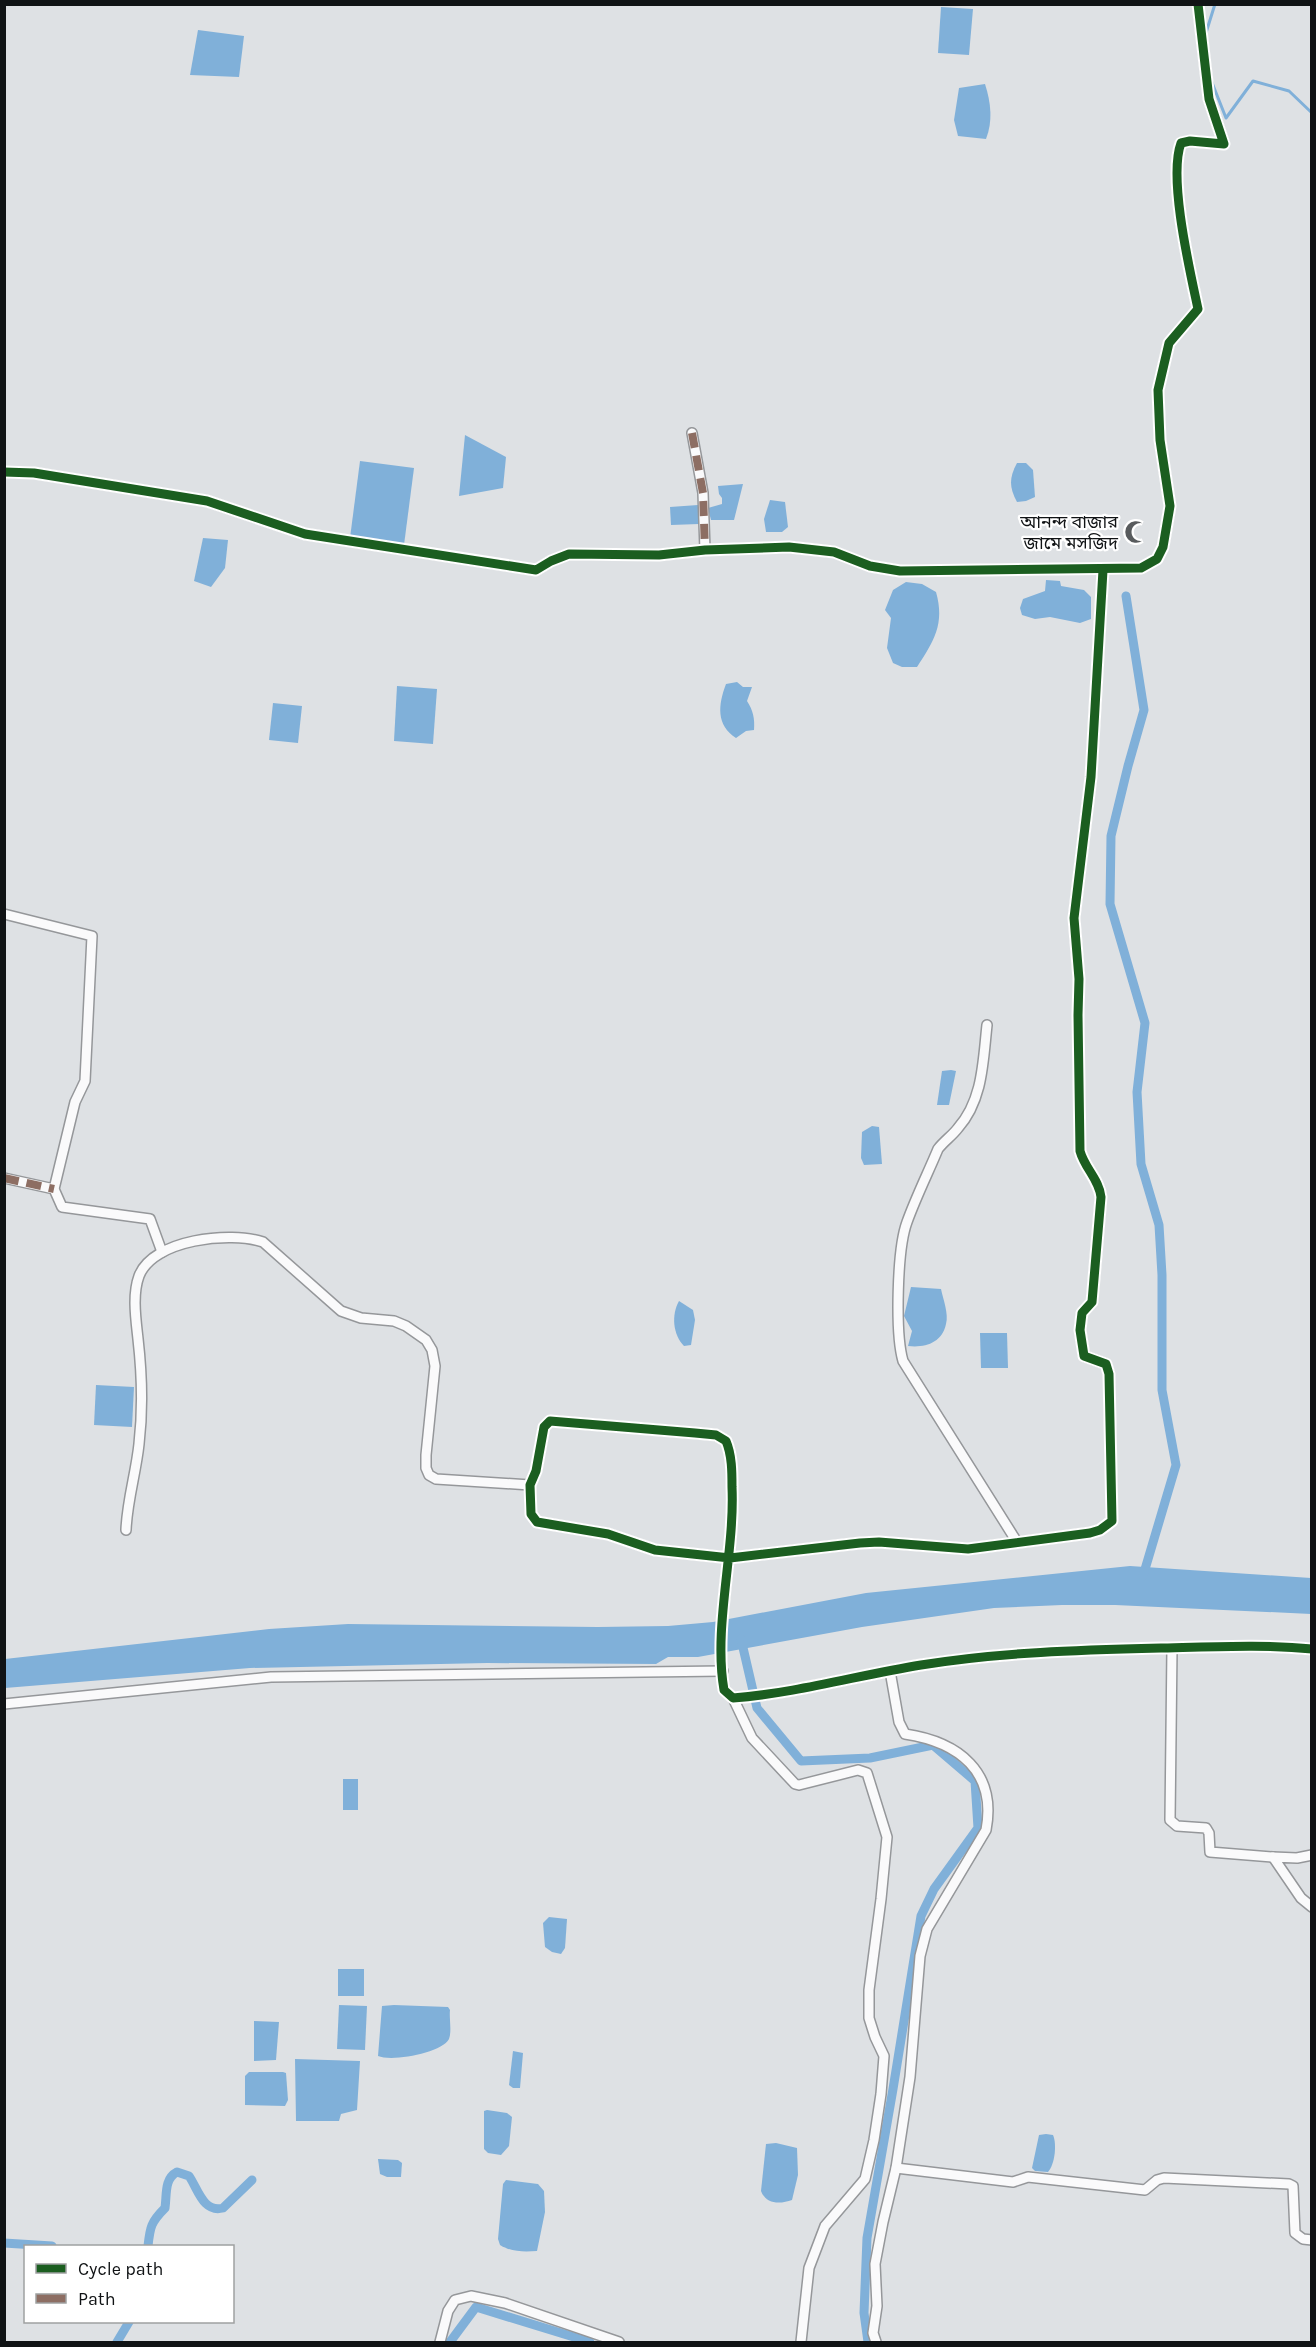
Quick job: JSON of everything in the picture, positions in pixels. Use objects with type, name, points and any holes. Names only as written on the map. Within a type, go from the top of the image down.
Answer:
[{"type":"street","points":[[4,472],[34,473],[207,501],[305,534],[536,570],[569,554],[659,555],[745,547],[814,549],[846,555],[870,566],[900,571],[1141,568],[1156,559],[1163,547],[1170,506],[1160,440],[1158,390],[1169,342],[1198,309],[1178,196],[1179,150],[1181,143],[1190,141],[1224,144],[1209,99],[1198,4]]},
{"type":"street","points":[[692,433],[704,493],[705,550]]},
{"type":"street","points":[[1103,570],[1091,777],[1074,927],[1079,978],[1080,1151],[1087,1167],[1098,1182],[1101,1197],[1092,1302],[1082,1313],[1081,1342],[1084,1356],[1106,1364],[1109,1374],[1112,1521],[1100,1530],[1090,1533],[968,1549],[879,1542],[730,1558],[655,1550],[608,1534],[537,1522],[531,1514],[530,1485],[536,1471],[544,1427],[550,1421],[716,1435],[726,1441],[731,1464],[733,1512],[730,1558],[724,1609],[722,1658],[724,1690],[738,1697],[766,1695],[890,1671],[992,1657],[1236,1646],[1311,1649]]},
{"type":"street","points":[[4,914],[92,936],[85,1081],[75,1102],[54,1189],[62,1207],[150,1219],[162,1252]]},
{"type":"street","points":[[987,1025],[977,1097],[958,1128],[946,1138],[939,1149],[907,1222],[898,1300],[900,1349],[903,1361],[1017,1542]]},
{"type":"street","points":[[4,1179],[54,1189]]},
{"type":"street","points":[[126,1530],[139,1445],[141,1410],[142,1373],[136,1320],[139,1276],[146,1265],[162,1252],[209,1239],[253,1238],[263,1242],[341,1311],[361,1318],[394,1322],[417,1332],[426,1340],[432,1350],[435,1366],[426,1455],[429,1475],[436,1479],[530,1485]]},
{"type":"street","points":[[1172,1648],[1170,1820],[1177,1826],[1206,1828],[1209,1833],[1210,1852],[1297,1858],[1311,1855]]},
{"type":"street","points":[[4,1704],[271,1677],[723,1671]]},
{"type":"street","points":[[876,2343],[873,2333],[878,2306],[875,2265],[897,2168],[910,2077],[920,1956],[927,1929],[986,1830],[989,1814],[985,1789],[969,1759],[930,1738],[905,1734],[899,1722],[890,1671]]},
{"type":"street","points":[[738,1697],[752,1738],[795,1784],[800,1785],[858,1770],[867,1773],[887,1837],[868,1990],[869,2018],[874,2037],[885,2056],[874,2140],[865,2179],[825,2226],[809,2268],[801,2343]]},
{"type":"street","points":[[1273,1857],[1301,1898],[1311,1907]]},
{"type":"street","points":[[897,2168],[1013,2182],[1028,2177],[1145,2190],[1157,2180],[1164,2178],[1289,2184],[1293,2186],[1294,2233],[1303,2240],[1311,2240]]},
{"type":"street","points":[[440,2343],[448,2311],[455,2300],[471,2296],[505,2303],[619,2343]]},
{"type":"water","points":[[941,7],[973,9],[969,55],[938,53]]},
{"type":"water","points":[[198,30],[244,36],[239,77],[190,75]]},
{"type":"water","points":[[985,84],[990,112],[990,125],[986,139],[958,136],[954,120],[959,88]]},
{"type":"water","points":[[465,435],[506,457],[503,488],[459,496]]},
{"type":"water","points":[[360,461],[414,468],[404,545],[350,538]]},
{"type":"water","points":[[1017,463],[1026,463],[1033,470],[1035,497],[1026,501],[1017,502],[1012,492],[1011,478]]},
{"type":"water","points":[[743,484],[734,520],[711,520],[708,508],[722,504],[718,486]]},
{"type":"water","points":[[770,500],[785,502],[788,527],[782,532],[766,532],[764,519]]},
{"type":"water","points":[[698,505],[699,524],[671,525],[670,507]]},
{"type":"water","points":[[203,538],[228,540],[225,568],[211,587],[194,581]]},
{"type":"water","points":[[1046,580],[1060,581],[1061,586],[1084,590],[1091,597],[1091,619],[1080,623],[1050,617],[1035,619],[1022,615],[1020,608],[1023,599],[1045,591]]},
{"type":"water","points":[[906,582],[922,584],[936,592],[938,603],[936,632],[917,667],[902,667],[893,663],[887,648],[891,618],[885,610],[893,590]]},
{"type":"water","points":[[737,682],[743,687],[752,687],[747,701],[754,718],[754,730],[746,731],[736,738],[725,727],[720,707],[726,684]]},
{"type":"water","points":[[397,686],[437,689],[433,744],[394,741]]},
{"type":"water","points":[[273,703],[302,706],[298,743],[269,740]]},
{"type":"water","points":[[942,1071],[956,1071],[949,1105],[937,1105]]},
{"type":"water","points":[[872,1126],[879,1127],[882,1164],[864,1165],[861,1158],[862,1132]]},
{"type":"water","points":[[911,1287],[941,1289],[946,1311],[946,1324],[941,1336],[926,1345],[908,1346],[912,1331],[904,1316]]},
{"type":"water","points":[[679,1301],[693,1310],[695,1320],[691,1345],[684,1346],[675,1331],[674,1318]]},
{"type":"water","points":[[980,1333],[1007,1333],[1008,1368],[981,1368]]},
{"type":"water","points":[[96,1385],[134,1387],[132,1427],[94,1425]]},
{"type":"water","points":[[1130,1566],[1311,1578],[1311,1614],[1115,1605],[994,1608],[862,1627],[698,1657],[668,1657],[656,1664],[487,1663],[250,1668],[5,1688],[5,1659],[269,1629],[348,1624],[668,1626],[713,1622],[866,1593]]},
{"type":"water","points":[[343,1779],[358,1779],[358,1810],[343,1810]]},
{"type":"water","points":[[549,1917],[567,1919],[565,1948],[561,1954],[545,1947],[543,1923]]},
{"type":"water","points":[[338,1969],[364,1969],[364,1996],[338,1996]]},
{"type":"water","points":[[339,2005],[367,2006],[365,2050],[337,2049]]},
{"type":"water","points":[[382,2006],[448,2007],[450,2010],[449,2039],[437,2048],[416,2055],[394,2058],[378,2056]]},
{"type":"water","points":[[254,2021],[279,2022],[276,2060],[254,2061]]},
{"type":"water","points":[[513,2051],[523,2053],[520,2088],[513,2088],[509,2085]]},
{"type":"water","points":[[295,2059],[360,2061],[357,2110],[341,2114],[339,2121],[296,2121]]},
{"type":"water","points":[[249,2072],[286,2073],[288,2100],[285,2106],[245,2105],[245,2076]]},
{"type":"water","points":[[484,2111],[507,2113],[512,2117],[509,2146],[501,2155],[488,2153],[484,2149]]},
{"type":"water","points":[[1039,2135],[1053,2135],[1055,2154],[1048,2172],[1035,2171],[1032,2168]]},
{"type":"water","points":[[776,2143],[797,2148],[798,2175],[792,2200],[783,2202],[766,2199],[761,2191],[766,2144]]},
{"type":"water","points":[[378,2159],[398,2160],[402,2163],[401,2177],[387,2177],[380,2174]]},
{"type":"water","points":[[506,2180],[538,2184],[544,2191],[545,2212],[537,2251],[518,2251],[500,2245],[498,2239],[503,2184]]},
{"type":"waterway","points":[[1205,36],[1215,4]]},
{"type":"waterway","points":[[1211,80],[1226,118],[1253,81],[1289,91],[1312,113]]},
{"type":"waterway","points":[[1126,596],[1144,710],[1111,836],[1110,904],[1145,1023],[1137,1092],[1141,1164],[1159,1225],[1162,1275],[1162,1390],[1176,1465],[1143,1576]]},
{"type":"waterway","points":[[741,1639],[757,1708],[801,1761],[870,1758],[933,1745],[975,1781],[978,1828],[934,1889],[921,1916],[867,2238],[864,2313],[868,2342]]},
{"type":"waterway","points":[[148,2245],[152,2225],[165,2208],[168,2183],[177,2172],[189,2176],[206,2204],[216,2209],[223,2208],[252,2180]]},
{"type":"waterway","points":[[4,2243],[36,2245]]},
{"type":"waterway","points":[[450,2342],[476,2307],[590,2342]]},
{"type":"waterway","points":[[117,2342],[128,2323]]},
{"type":"marked path","points":[[692,433],[703,493],[705,550]]},
{"type":"marked path","points":[[4,1178],[54,1189]]},
{"type":"cycle path","points":[[4,472],[34,473],[207,501],[305,534],[536,570],[569,554],[659,555],[705,550],[789,547],[834,552],[870,566],[900,571],[1141,568],[1157,559],[1163,547],[1170,506],[1160,440],[1158,390],[1169,343],[1198,309],[1179,201],[1177,178],[1181,143],[1190,141],[1224,144],[1209,99],[1198,4]]},
{"type":"cycle path","points":[[1103,570],[1091,777],[1074,918],[1079,979],[1080,1151],[1098,1185],[1101,1197],[1092,1302],[1082,1313],[1080,1330],[1084,1356],[1106,1364],[1109,1374],[1112,1521],[1100,1530],[1090,1533],[968,1549],[879,1542],[730,1558],[655,1550],[608,1534],[537,1522],[531,1514],[530,1485],[536,1471],[544,1427],[550,1421],[716,1435],[726,1441],[732,1475],[732,1512],[730,1537],[728,1563],[722,1615],[721,1666],[724,1690],[733,1698],[804,1688],[921,1665],[1011,1654],[1218,1647],[1312,1649]]},
{"type":"place","name":"আনন্দ বাজার জামে মসজিদ","points":[[1136,532]]}]
